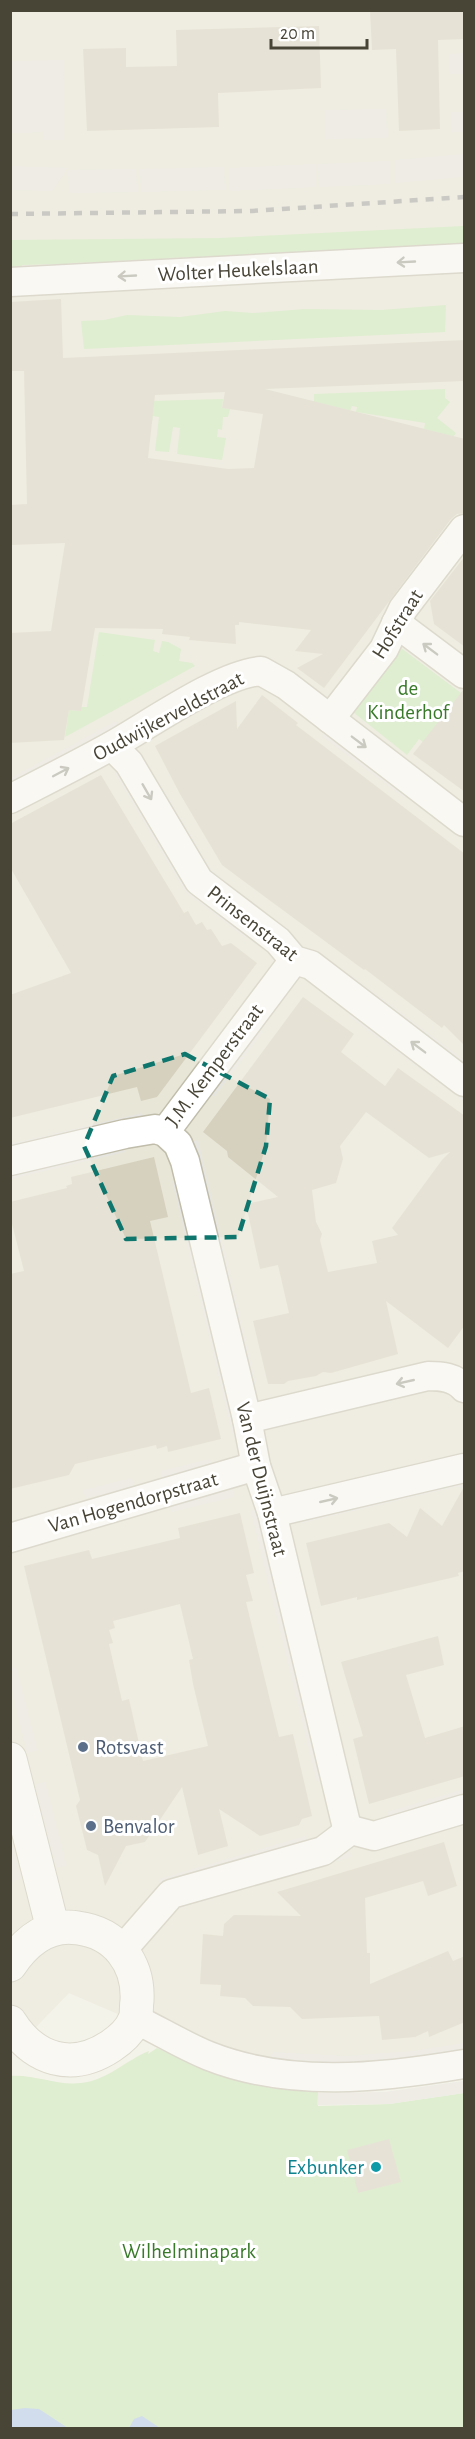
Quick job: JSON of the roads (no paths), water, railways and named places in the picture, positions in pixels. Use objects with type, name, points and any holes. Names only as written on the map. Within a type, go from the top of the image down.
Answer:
[{"type":"street","name":"Wolter Heukelslaan","points":[[10,282],[465,258]]},
{"type":"street","name":"Hofstraat","points":[[330,719],[384,649],[403,609],[465,529]]},
{"type":"street","points":[[396,623],[465,674]]},
{"type":"street","name":"Oudwijkerveldstraat","points":[[10,799],[112,746],[208,690],[237,676],[261,671],[286,685],[465,822]]},
{"type":"street","name":"Prinsenstraat","points":[[112,746],[129,763],[198,880],[278,941],[294,960],[311,965],[465,1082]]},
{"type":"street","name":"J.M. Kemperstraat","points":[[10,1161],[125,1134],[155,1129],[165,1132],[294,960]]},
{"type":"street","name":"Van der Duijnstraat","points":[[165,1132],[178,1144],[185,1161],[247,1419],[256,1466],[272,1513],[348,1832]]},
{"type":"street","points":[[247,1419],[428,1376],[443,1376],[463,1384]]},
{"type":"street","name":"Van Hogendorpstraat","points":[[10,1538],[256,1466]]},
{"type":"street","points":[[272,1513],[465,1468]]},
{"type":"street","points":[[10,1759],[53,1929]]},
{"type":"street","points":[[122,1950],[171,1894],[323,1851],[348,1832],[374,1836],[465,1809]]},
{"type":"street","points":[[10,1965],[21,1949],[35,1936],[53,1929],[72,1927],[91,1929],[122,1950],[132,1968],[137,1987],[135,2019],[116,2043],[98,2055],[78,2060],[56,2059],[37,2051],[14,2034]]},
{"type":"street","points":[[135,2019],[208,2056],[252,2069],[298,2077],[338,2077],[427,2070],[465,2064]]},
{"type":"water","points":[[39,2409],[68,2428],[11,2428],[11,2410]]},
{"type":"water","points":[[142,2416],[160,2428],[129,2428],[134,2419]]},
{"type":"railway","points":[[10,214],[252,211],[464,197]]},
{"type":"place","name":"Rotsvast","points":[[83,1747]]},
{"type":"place","name":"Benvalor","points":[[91,1826]]},
{"type":"place","name":"Exbunker","points":[[376,2167]]},
{"type":"park label","name":"de Kinderhof","points":[[408,700]]},
{"type":"park label","name":"Wilhelminapark","points":[[189,2251]]}]
